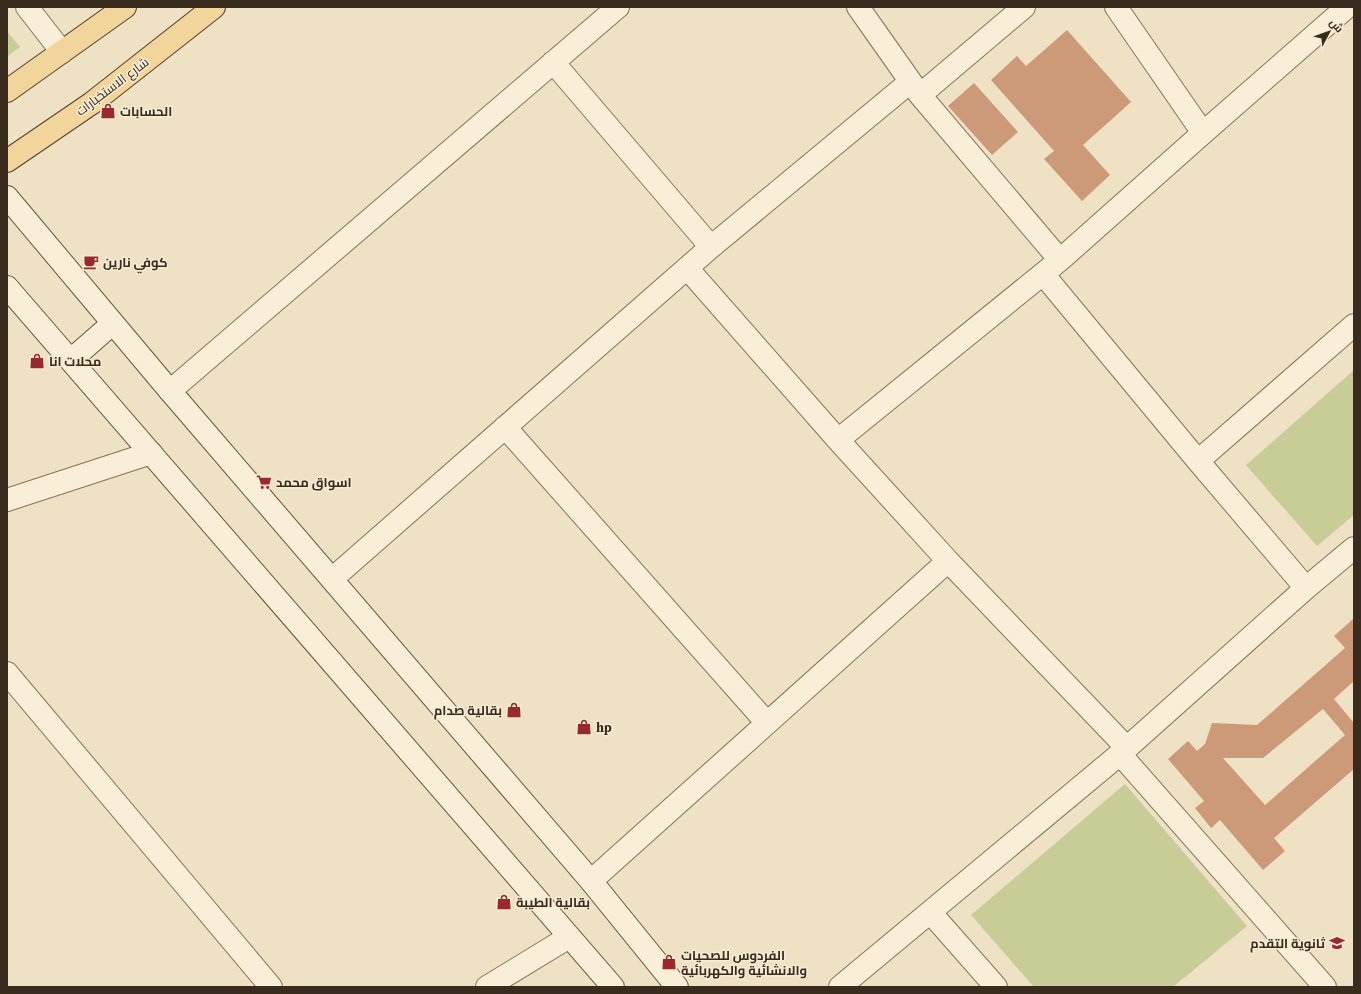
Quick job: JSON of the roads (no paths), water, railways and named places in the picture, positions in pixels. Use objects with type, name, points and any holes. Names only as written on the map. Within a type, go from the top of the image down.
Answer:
[{"type":"main road","points":[[7,91],[125,7]]},
{"type":"main road","name":"شارع الاستخبارات","points":[[7,161],[92,103],[214,7]]},
{"type":"street","points":[[27,7],[62,52]]},
{"type":"street","points":[[170,391],[618,7]]},
{"type":"street","points":[[858,7],[915,89],[1060,260]]},
{"type":"street","points":[[332,579],[711,247],[915,89],[1024,7]]},
{"type":"street","points":[[1116,7],[1203,133]]},
{"type":"street","points":[[838,440],[1060,260],[1347,7]]},
{"type":"street","points":[[553,62],[711,247]]},
{"type":"street","points":[[7,197],[112,324],[591,881],[677,987]]},
{"type":"street","points":[[687,268],[838,440],[1123,751],[1325,987]]},
{"type":"street","points":[[1043,274],[1198,461],[1306,588]]},
{"type":"street","points":[[7,287],[613,987]]},
{"type":"street","points":[[71,360],[112,324]]},
{"type":"street","points":[[1198,461],[1354,325]]},
{"type":"street","points":[[505,427],[767,723]]},
{"type":"street","points":[[7,500],[151,454]]},
{"type":"street","points":[[840,987],[1123,751],[1306,588],[1354,548]]},
{"type":"street","points":[[591,881],[948,561]]},
{"type":"street","points":[[7,673],[271,987]]},
{"type":"street","points":[[930,912],[996,987]]},
{"type":"street","points":[[487,987],[569,937]]},
{"type":"place","name":"الحسابات","points":[[108,111]]},
{"type":"place","name":"كوفي نارين","points":[[91,262]]},
{"type":"place","name":"محلات انا","points":[[37,361]]},
{"type":"place","name":"اسواق محمد","points":[[264,482]]},
{"type":"place","name":"بقالية صدام","points":[[514,710]]},
{"type":"place","name":"hp","points":[[584,727]]},
{"type":"place","name":"بقالية الطيبة","points":[[504,902]]},
{"type":"place","name":"ثانوية التقدم","points":[[1337,943]]},
{"type":"place","name":"الفردوس للصحيات والانشائية والكهربائية","points":[[669,962]]}]
